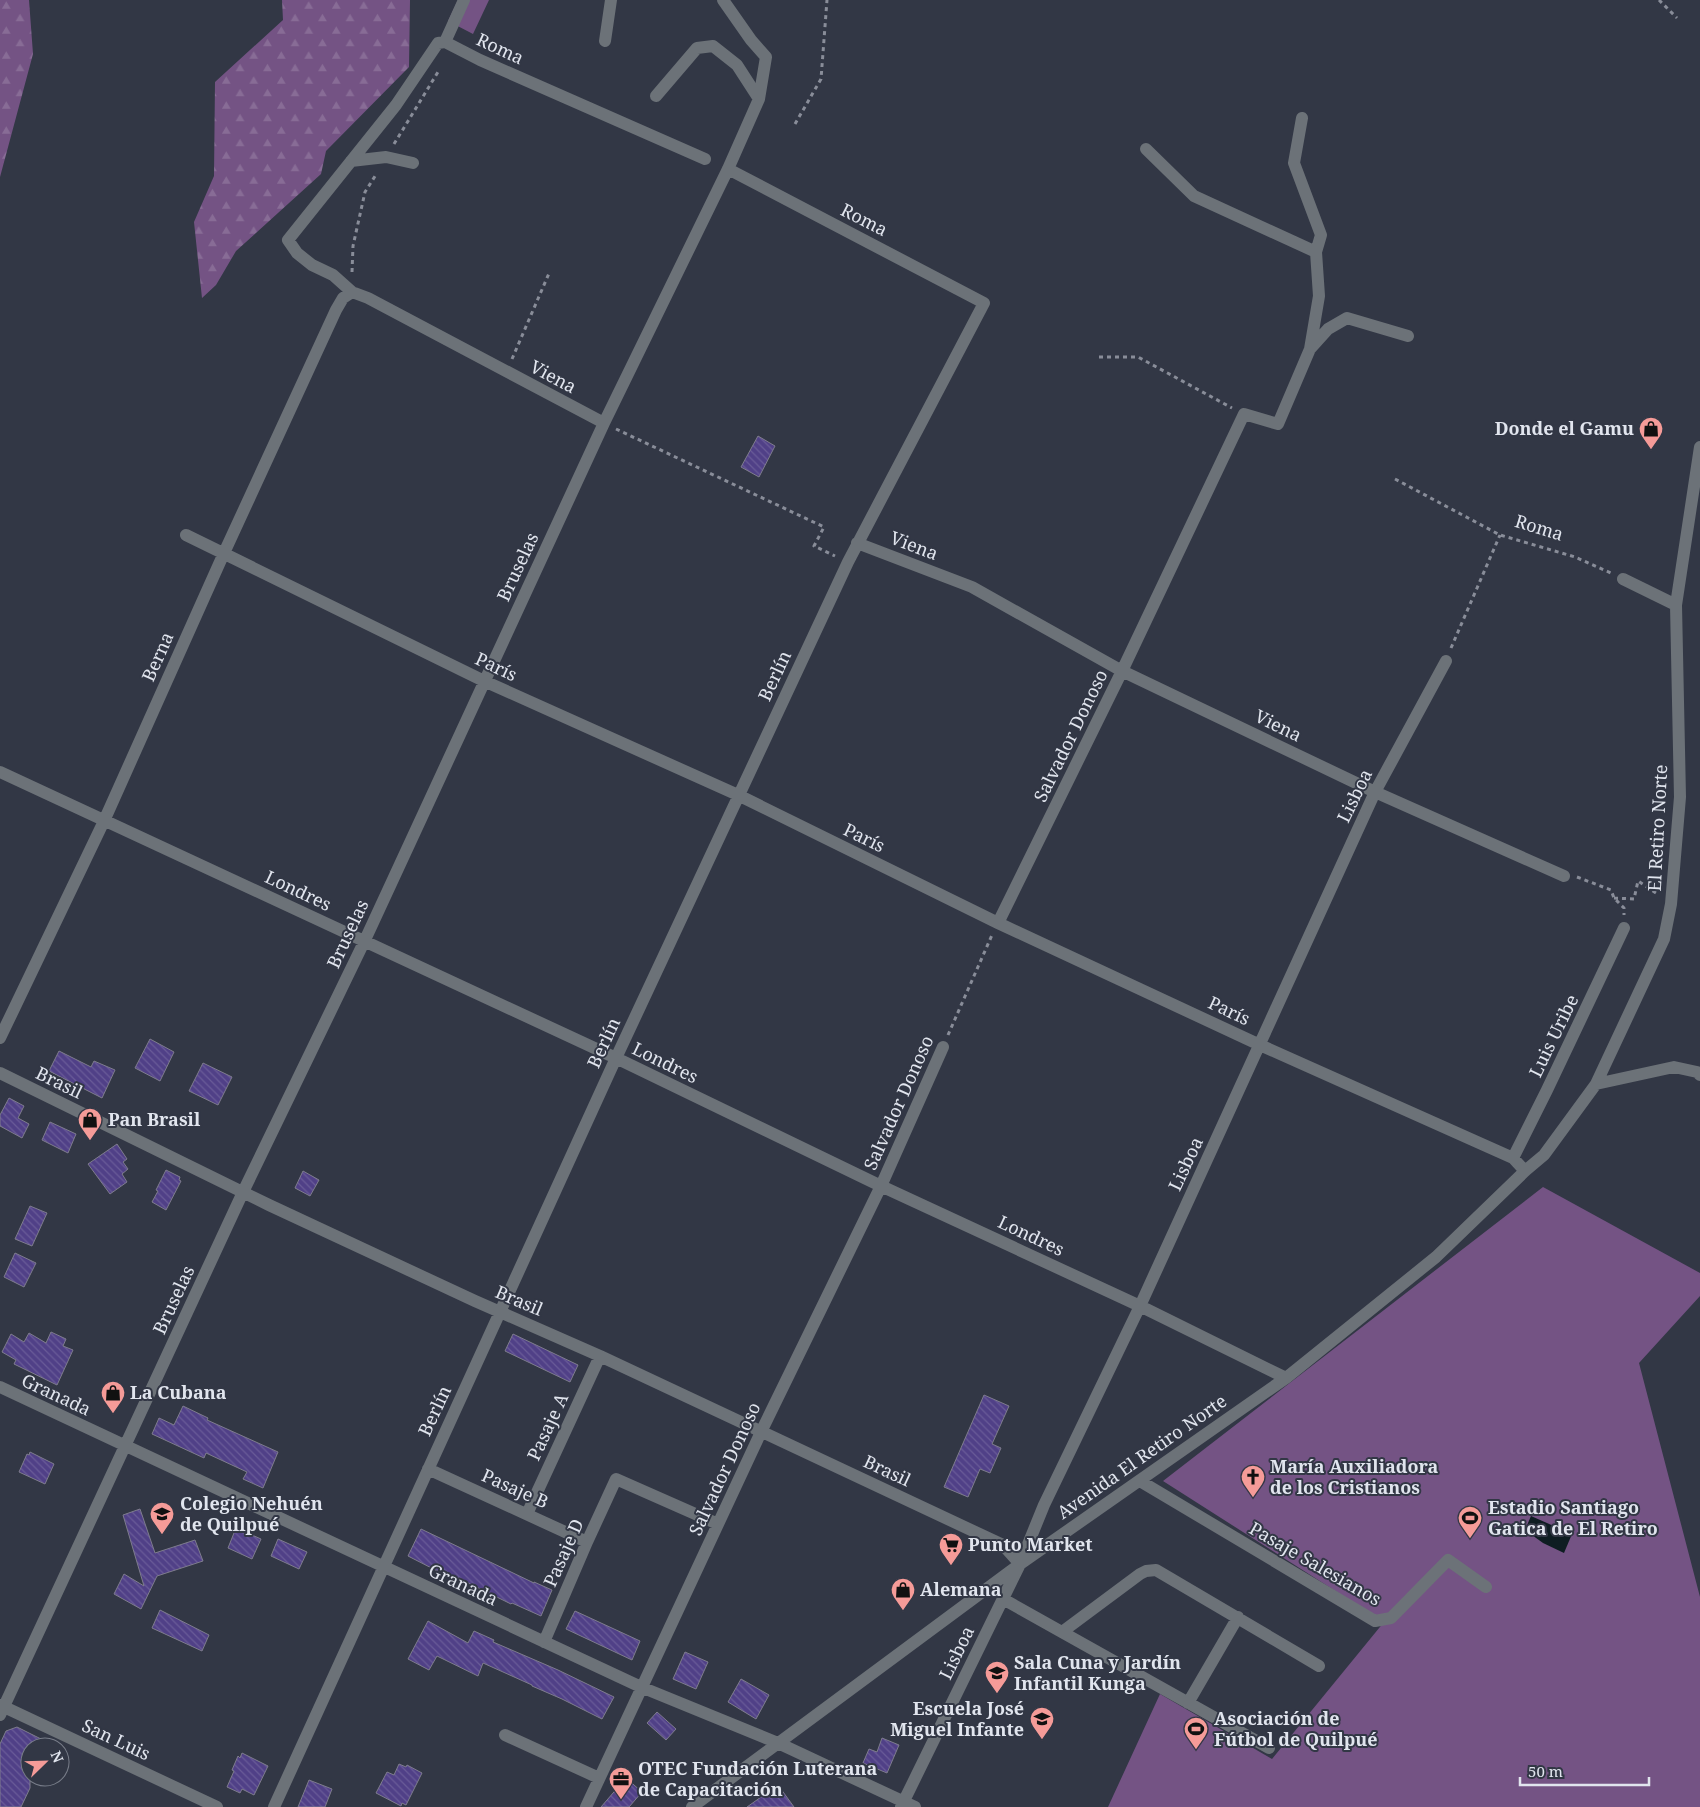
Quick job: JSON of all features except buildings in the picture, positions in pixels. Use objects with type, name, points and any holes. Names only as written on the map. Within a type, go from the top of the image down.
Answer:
[{"type":"street","points":[[351,161],[396,105],[438,43],[445,42],[464,0]]},
{"type":"street","points":[[605,41],[611,0]]},
{"type":"street","name":"Bruselas","points":[[1,1709],[243,1192],[365,940],[604,423],[728,169],[759,99],[766,57],[751,40],[723,0]]},
{"type":"street","name":"Roma","points":[[445,42],[480,60],[705,159]]},
{"type":"street","points":[[656,96],[698,48],[713,46],[737,65],[759,99]]},
{"type":"street","points":[[1244,414],[1278,424],[1310,349],[1320,296],[1316,252],[1321,235],[1294,163],[1302,118]]},
{"type":"street","points":[[1146,149],[1194,196],[1316,252]]},
{"type":"street","points":[[351,161],[386,158],[413,163]]},
{"type":"street","name":"Viena","points":[[351,161],[288,240],[297,253],[312,265],[333,275],[352,292],[368,298],[604,423]]},
{"type":"street","name":"Roma","points":[[728,169],[984,303]]},
{"type":"street","name":"Berna","points":[[0,1038],[104,820],[336,310],[343,298],[352,292]]},
{"type":"street","name":"Berlín","points":[[274,1807],[382,1566],[738,795],[857,543],[984,303]]},
{"type":"street","points":[[1310,349],[1328,329],[1347,318],[1408,336]]},
{"type":"street","name":"Salvador Donoso","points":[[998,923],[1122,671],[1244,414]]},
{"type":"street","name":"El Retiro Norte","points":[[1525,1171],[1544,1156],[1596,1084],[1664,939],[1672,904],[1680,797],[1676,605],[1700,447]]},
{"type":"street","name":"París","points":[[186,535],[484,681],[738,795],[998,923],[1260,1045],[1513,1158],[1525,1171]]},
{"type":"street","name":"Viena","points":[[857,543],[972,587],[1122,671],[1375,792],[1564,876]]},
{"type":"street","points":[[1622,579],[1676,605]]},
{"type":"street","name":"Lisboa","points":[[902,1804],[1020,1564],[1044,1505],[1140,1306],[1375,792],[1446,660]]},
{"type":"street","name":"Londres","points":[[0,772],[616,1058],[881,1186],[1140,1306],[1286,1378]]},
{"type":"street","name":"Luis Uribe","points":[[1513,1158],[1624,928]]},
{"type":"street","name":"Salvador Donoso","points":[[586,1807],[761,1432],[881,1186],[943,1047]]},
{"type":"street","points":[[1596,1084],[1674,1067],[1697,1072],[1700,1076]]},
{"type":"street","name":"Brasil","points":[[0,1073],[243,1192],[475,1301],[600,1356],[1003,1545],[1020,1564]]},
{"type":"street","name":"Avenida El Retiro Norte","points":[[692,1807],[1020,1564],[1286,1378],[1436,1257],[1525,1171]]},
{"type":"street","name":"Pasaje A","points":[[526,1514],[600,1356]]},
{"type":"street","name":"Granada","points":[[0,1387],[641,1687],[778,1743],[902,1804],[915,1807]]},
{"type":"street","name":"Pasaje B","points":[[428,1469],[587,1542]]},
{"type":"street","name":"Pasaje D","points":[[544,1642],[616,1479],[718,1524]]},
{"type":"street","name":"Pasaje Salesianos","points":[[1140,1480],[1374,1621],[1391,1618],[1448,1560],[1486,1587]]},
{"type":"street","points":[[1062,1632],[1140,1574],[1151,1570],[1161,1572],[1319,1666]]},
{"type":"street","points":[[1003,1599],[1269,1748]]},
{"type":"street","points":[[1188,1702],[1238,1617]]},
{"type":"street","name":"San Luis","points":[[1,1709],[217,1807]]},
{"type":"street","points":[[505,1735],[599,1778]]},
{"type":"path","points":[[795,124],[821,79],[827,0]]},
{"type":"path","points":[[1658,0],[1676,18]]},
{"type":"path","points":[[510,364],[550,270]]},
{"type":"path","points":[[1099,356],[1138,357],[1244,414]]},
{"type":"path","points":[[604,423],[824,527],[814,546],[848,562]]},
{"type":"path","name":"Roma","points":[[1395,479],[1500,535],[1575,557],[1622,579]]},
{"type":"path","points":[[1446,660],[1500,535]]},
{"type":"path","points":[[1564,876],[1570,874],[1611,890],[1614,898],[1634,899],[1638,881],[1672,904]]},
{"type":"path","name":"Salvador Donoso","points":[[943,1047],[998,923]]},
{"type":"green space","points":[[0,0],[29,0],[33,54],[0,177]]},
{"type":"green space","points":[[282,0],[410,0],[409,67],[326,151],[321,174],[236,251],[216,285],[202,298],[194,222],[214,176],[215,82],[283,20]]},
{"type":"green space","points":[[458,0],[489,0],[473,34],[448,21]]},
{"type":"green space","name":"Estadio Santiago Gatica de El Retiro","points":[[1543,1187],[1700,1273],[1700,1296],[1639,1363],[1700,1597],[1700,1807],[1108,1807],[1160,1694],[1272,1759],[1384,1622],[1163,1481]]},
{"type":"shaded area","points":[[1531,1516],[1572,1534],[1564,1553],[1543,1543],[1525,1530]]},
{"type":"place","name":"Donde el Gamu","points":[[1651,450]]},
{"type":"place","name":"Pan Brasil","points":[[90,1141]]},
{"type":"place","name":"La Cubana","points":[[113,1414]]},
{"type":"place","name":"María Auxiliadora de los Cristianos","points":[[1253,1498]]},
{"type":"place","name":"Colegio Nehuén de Quilpué","points":[[162,1535]]},
{"type":"place","name":"Estadio Santiago Gatica de El Retiro","points":[[1470,1539]]},
{"type":"place","name":"Punto Market","points":[[951,1566]]},
{"type":"place","name":"Alemana","points":[[903,1611]]},
{"type":"place","name":"Sala Cuna y Jardín Infantil Kunga","points":[[997,1694]]},
{"type":"place","name":"Escuela José Miguel Infante","points":[[1042,1740]]},
{"type":"place","name":"Asociación de Fútbol de Quilpué","points":[[1196,1750]]},
{"type":"place","name":"OTEC Fundación Luterana de Capacitación","points":[[621,1800]]}]
